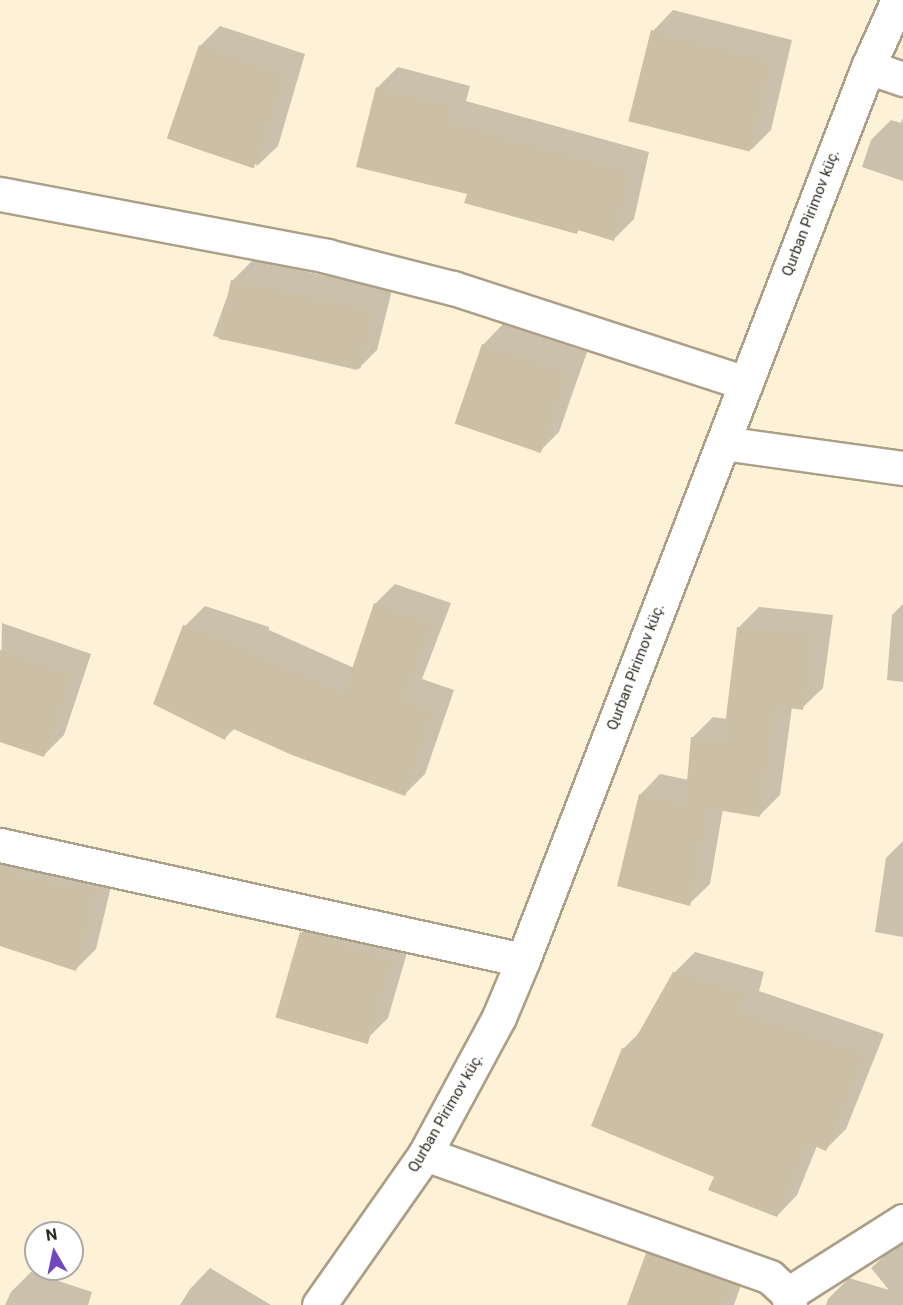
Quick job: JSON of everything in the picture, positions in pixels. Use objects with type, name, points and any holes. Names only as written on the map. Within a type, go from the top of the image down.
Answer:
[{"type":"street","name":"Qurban Pirimov küç.","points":[[319,1305],[425,1154],[464,1086],[523,960],[868,67],[898,0]]},
{"type":"street","points":[[868,67],[903,79]]},
{"type":"street","points":[[0,194],[350,262],[453,288],[746,382]]},
{"type":"street","points":[[723,442],[903,468]]},
{"type":"street","points":[[0,845],[523,960]]},
{"type":"street","points":[[425,1154],[770,1277],[789,1299],[903,1221]]},
{"type":"building","points":[[651,30],[772,60],[750,151],[628,121]]},
{"type":"building","points":[[199,45],[286,75],[254,169],[167,139]]},
{"type":"building","points":[[376,87],[451,106],[446,121],[630,172],[614,241],[578,230],[577,234],[464,203],[467,194],[356,167]]},
{"type":"building","points":[[231,280],[373,310],[360,369],[219,339]]},
{"type":"building","points":[[482,344],[568,374],[541,453],[455,423]]},
{"type":"building","points":[[374,603],[432,623],[403,700],[434,711],[405,796],[292,755],[229,727],[225,740],[153,704],[183,625],[250,648],[249,650],[344,693]]},
{"type":"building","points":[[737,627],[814,635],[803,710],[775,706],[760,817],[708,808],[690,906],[617,886],[639,794],[685,804],[691,737],[723,742]]},
{"type":"building","points":[[0,650],[72,675],[44,757],[0,742]]},
{"type":"building","points":[[0,868],[34,879],[96,890],[76,971],[0,946]]},
{"type":"building","points":[[300,932],[392,958],[368,1044],[275,1018]]},
{"type":"building","points":[[673,972],[745,992],[739,1011],[865,1054],[826,1151],[807,1143],[777,1217],[708,1190],[714,1177],[591,1126],[622,1048],[629,1050]]},
{"type":"building","points":[[646,1253],[730,1283],[722,1305],[627,1305]]}]
